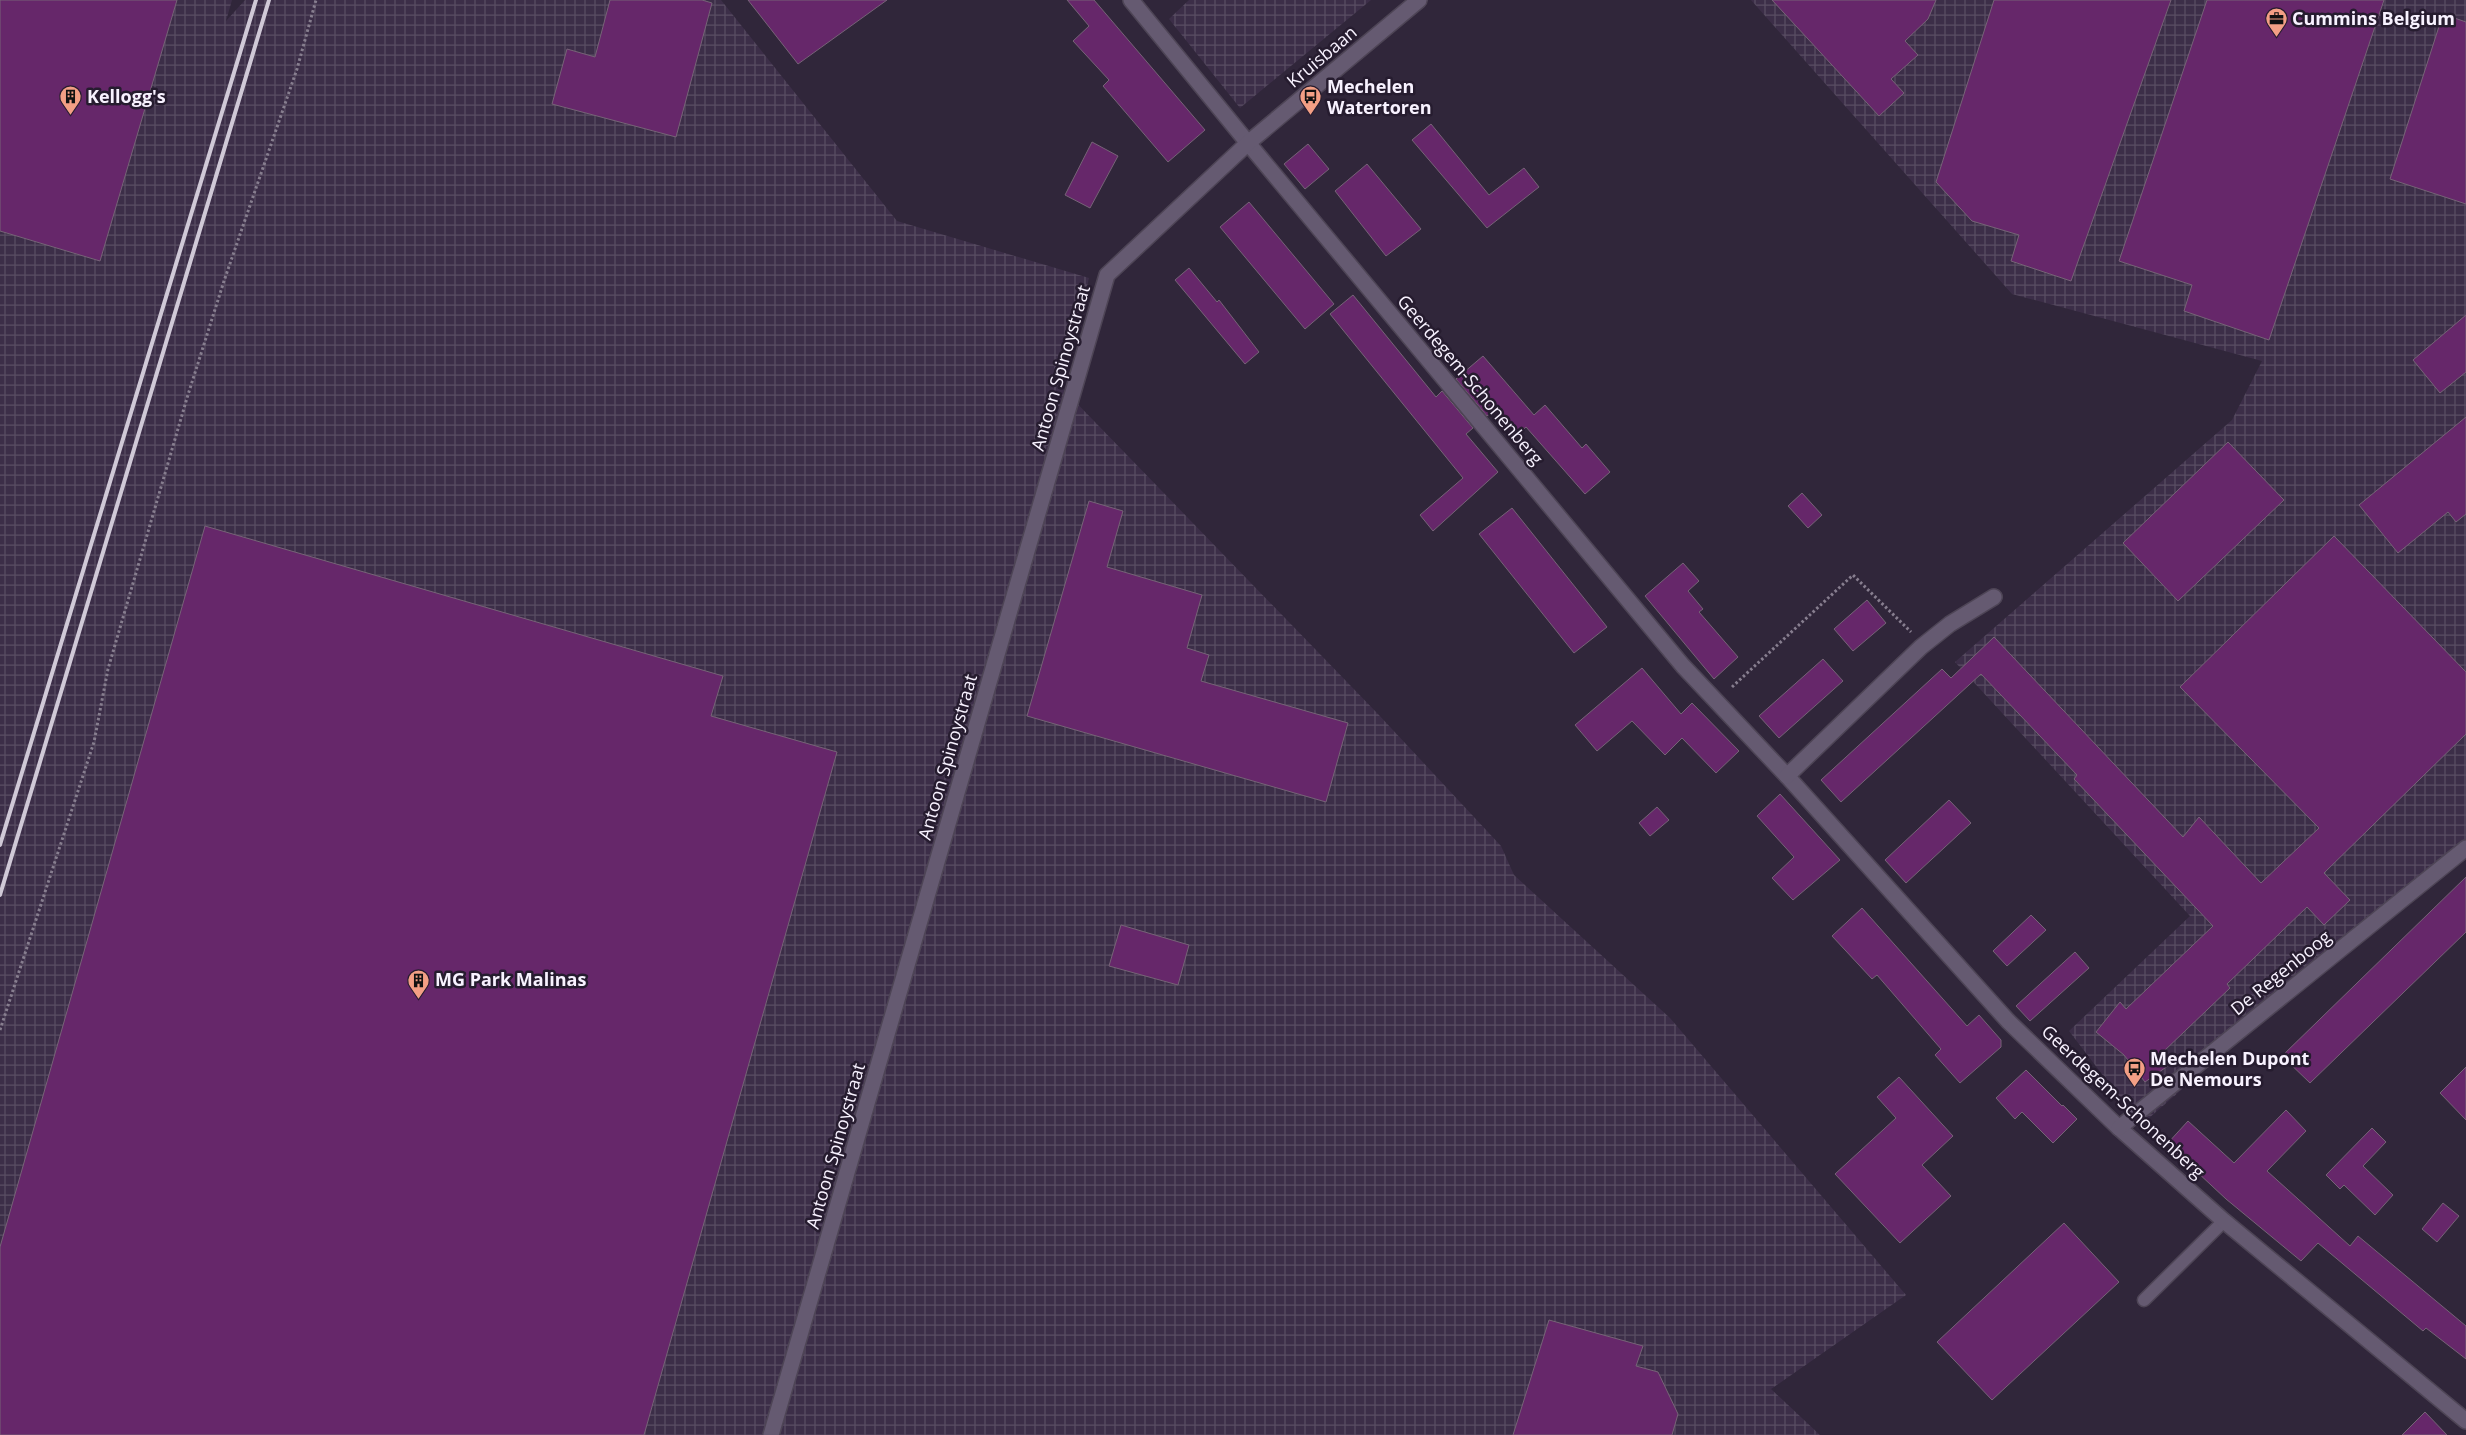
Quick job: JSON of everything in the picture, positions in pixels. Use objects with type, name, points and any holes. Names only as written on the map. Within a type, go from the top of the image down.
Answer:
[{"type":"street","name":"Geerdegem-Schonenberg","points":[[1131,0],[1684,666],[1787,776],[2008,1021],[2119,1128],[2224,1221],[2466,1421]]},
{"type":"street","name":"Kruisbaan","points":[[1248,142],[1419,0]]},
{"type":"street","name":"Antoon Spinoystraat","points":[[772,1435],[1107,275],[1248,142]]},
{"type":"street","points":[[1787,776],[1921,647],[1950,624],[1994,597]]},
{"type":"street","name":"De Regenboog","points":[[2119,1128],[2466,848]]},
{"type":"lane","points":[[2144,1300],[2224,1221]]},
{"type":"path","points":[[0,1030],[94,742],[108,669],[190,389],[224,281],[297,69],[316,0]]},
{"type":"path","points":[[1732,687],[1853,575],[1913,634],[1921,647]]},
{"type":"shaded area","points":[[0,0],[232,0],[226,21],[245,0],[721,0],[897,221],[1089,278],[1063,389],[1378,714],[1501,846],[1514,875],[1670,1018],[1906,1295],[1771,1389],[1820,1435],[0,1435]]},
{"type":"shaded area","points":[[1189,0],[1371,0],[1240,108],[1169,19]]},
{"type":"shaded area","points":[[1751,0],[2466,0],[2466,842],[2141,1125],[2069,1031],[2190,916],[1955,662],[2232,420],[2262,361],[2012,294]]},
{"type":"building","name":"Kellogg's","points":[[0,0],[177,0],[100,261],[0,231]]},
{"type":"building","points":[[610,0],[702,0],[712,3],[676,137],[552,104],[567,49],[595,57]]},
{"type":"building","points":[[748,0],[887,0],[798,64]]},
{"type":"building","points":[[1067,0],[1094,0],[1205,130],[1168,162],[1103,86],[1109,80],[1073,41],[1089,26]]},
{"type":"building","points":[[1772,0],[1936,0],[1928,19],[1905,41],[1918,55],[1891,79],[1904,93],[1879,116]]},
{"type":"building","points":[[1994,0],[2171,0],[2071,281],[2011,261],[2019,235],[1972,221],[1936,182]]},
{"type":"building","points":[[2207,0],[2384,0],[2269,340],[2184,311],[2192,285],[2119,261]]},
{"type":"building","points":[[2443,14],[2466,22],[2466,204],[2390,179]]},
{"type":"building","points":[[1431,124],[1489,195],[1524,168],[1539,187],[1487,228],[1412,140]]},
{"type":"building","points":[[1092,142],[1118,156],[1090,208],[1065,195]]},
{"type":"building","points":[[1308,144],[1329,169],[1305,189],[1284,164]]},
{"type":"building","points":[[1367,164],[1421,229],[1386,256],[1335,191]]},
{"type":"building","points":[[1249,202],[1334,304],[1305,329],[1220,227]]},
{"type":"building","points":[[1189,268],[1217,302],[1219,300],[1259,352],[1245,364],[1175,280]]},
{"type":"building","points":[[1353,295],[1436,397],[1442,391],[1473,428],[1466,434],[1498,472],[1433,531],[1420,515],[1463,478],[1330,314]]},
{"type":"building","points":[[2466,315],[2466,372],[2440,393],[2413,360]]},
{"type":"building","points":[[1483,356],[1534,415],[1545,405],[1582,448],[1586,444],[1610,472],[1585,494],[1526,427],[1514,438],[1492,412],[1487,416],[1456,379]]},
{"type":"building","points":[[2466,417],[2466,514],[2456,522],[2448,512],[2398,553],[2359,505]]},
{"type":"building","points":[[2228,442],[2284,500],[2178,601],[2123,543]]},
{"type":"building","points":[[1802,493],[1822,515],[1808,528],[1788,506]]},
{"type":"building","points":[[1089,501],[1123,511],[1107,567],[1202,595],[1187,648],[1209,655],[1201,681],[1348,723],[1326,802],[1027,716]]},
{"type":"building","points":[[1512,508],[1607,627],[1574,653],[1479,534]]},
{"type":"building","name":"MG Park Malinas","points":[[205,526],[723,676],[711,716],[837,752],[644,1435],[0,1435],[0,1247]]},
{"type":"building","points":[[2334,536],[2466,672],[2466,734],[2324,873],[2350,900],[2324,925],[2307,907],[2227,984],[2230,988],[2163,1052],[2172,1063],[2145,1082],[2124,1055],[2096,1032],[2120,1002],[2126,1009],[2213,926],[2074,779],[2077,775],[1981,674],[1841,802],[1821,780],[1942,669],[1951,678],[1994,637],[2183,837],[2199,817],[2261,883],[2319,828],[2180,687]]},
{"type":"building","points":[[1683,563],[1699,581],[1688,591],[1703,609],[1699,612],[1738,657],[1714,679],[1645,596]]},
{"type":"building","points":[[1867,600],[1886,623],[1853,651],[1834,629]]},
{"type":"building","points":[[1823,659],[1843,681],[1779,738],[1759,716]]},
{"type":"building","points":[[1642,668],[1681,714],[1692,703],[1739,751],[1716,773],[1682,738],[1665,755],[1632,721],[1597,751],[1575,725]]},
{"type":"building","points":[[1780,794],[1840,860],[1793,900],[1772,878],[1794,857],[1757,816]]},
{"type":"building","points":[[1949,800],[1971,823],[1906,883],[1885,860]]},
{"type":"building","points":[[1657,807],[1669,820],[1650,836],[1639,823]]},
{"type":"building","points":[[2466,877],[2466,932],[2310,1083],[2282,1056]]},
{"type":"building","points":[[1862,908],[1967,1026],[1979,1015],[2001,1040],[2001,1047],[1960,1083],[1935,1055],[1941,1049],[1877,975],[1872,979],[1832,936]]},
{"type":"building","points":[[2031,915],[2046,930],[2007,966],[1993,951]]},
{"type":"building","points":[[1121,925],[1189,945],[1178,985],[1109,966]]},
{"type":"building","points":[[2075,952],[2089,968],[2030,1021],[2016,1006]]},
{"type":"building","points":[[2466,1067],[2466,1120],[2440,1093]]},
{"type":"building","points":[[2026,1070],[2077,1119],[2053,1143],[2022,1112],[2015,1119],[1996,1098]]},
{"type":"building","points":[[1899,1077],[1953,1136],[1922,1165],[1951,1196],[1900,1243],[1835,1174],[1896,1118],[1877,1097]]},
{"type":"building","points":[[2286,1110],[2306,1131],[2267,1171],[2350,1246],[2358,1236],[2466,1326],[2466,1359],[2426,1328],[2423,1331],[2318,1243],[2301,1261],[2226,1199],[2167,1144],[2188,1121],[2234,1163]]},
{"type":"building","points":[[2372,1128],[2386,1142],[2363,1166],[2393,1195],[2375,1215],[2344,1185],[2340,1189],[2326,1175]]},
{"type":"building","points":[[2443,1203],[2459,1216],[2437,1242],[2422,1229]]},
{"type":"building","points":[[2064,1223],[2119,1282],[1992,1400],[1937,1342]]},
{"type":"building","points":[[1549,1320],[1643,1346],[1636,1366],[1658,1372],[1678,1414],[1672,1435],[1513,1435]]},
{"type":"building","points":[[2425,1412],[2447,1435],[2402,1435]]},
{"type":"railway","points":[[0,845],[256,0]]},
{"type":"railway","points":[[0,895],[269,0]]},
{"type":"place","name":"Cummins Belgium","points":[[2276,38]]},
{"type":"place","name":"Kellogg's","points":[[71,116]]},
{"type":"place","name":"Mechelen Watertoren","points":[[1311,116]]},
{"type":"place","name":"MG Park Malinas","points":[[419,999]]},
{"type":"place","name":"Mechelen Dupont De Nemours","points":[[2134,1088]]}]
